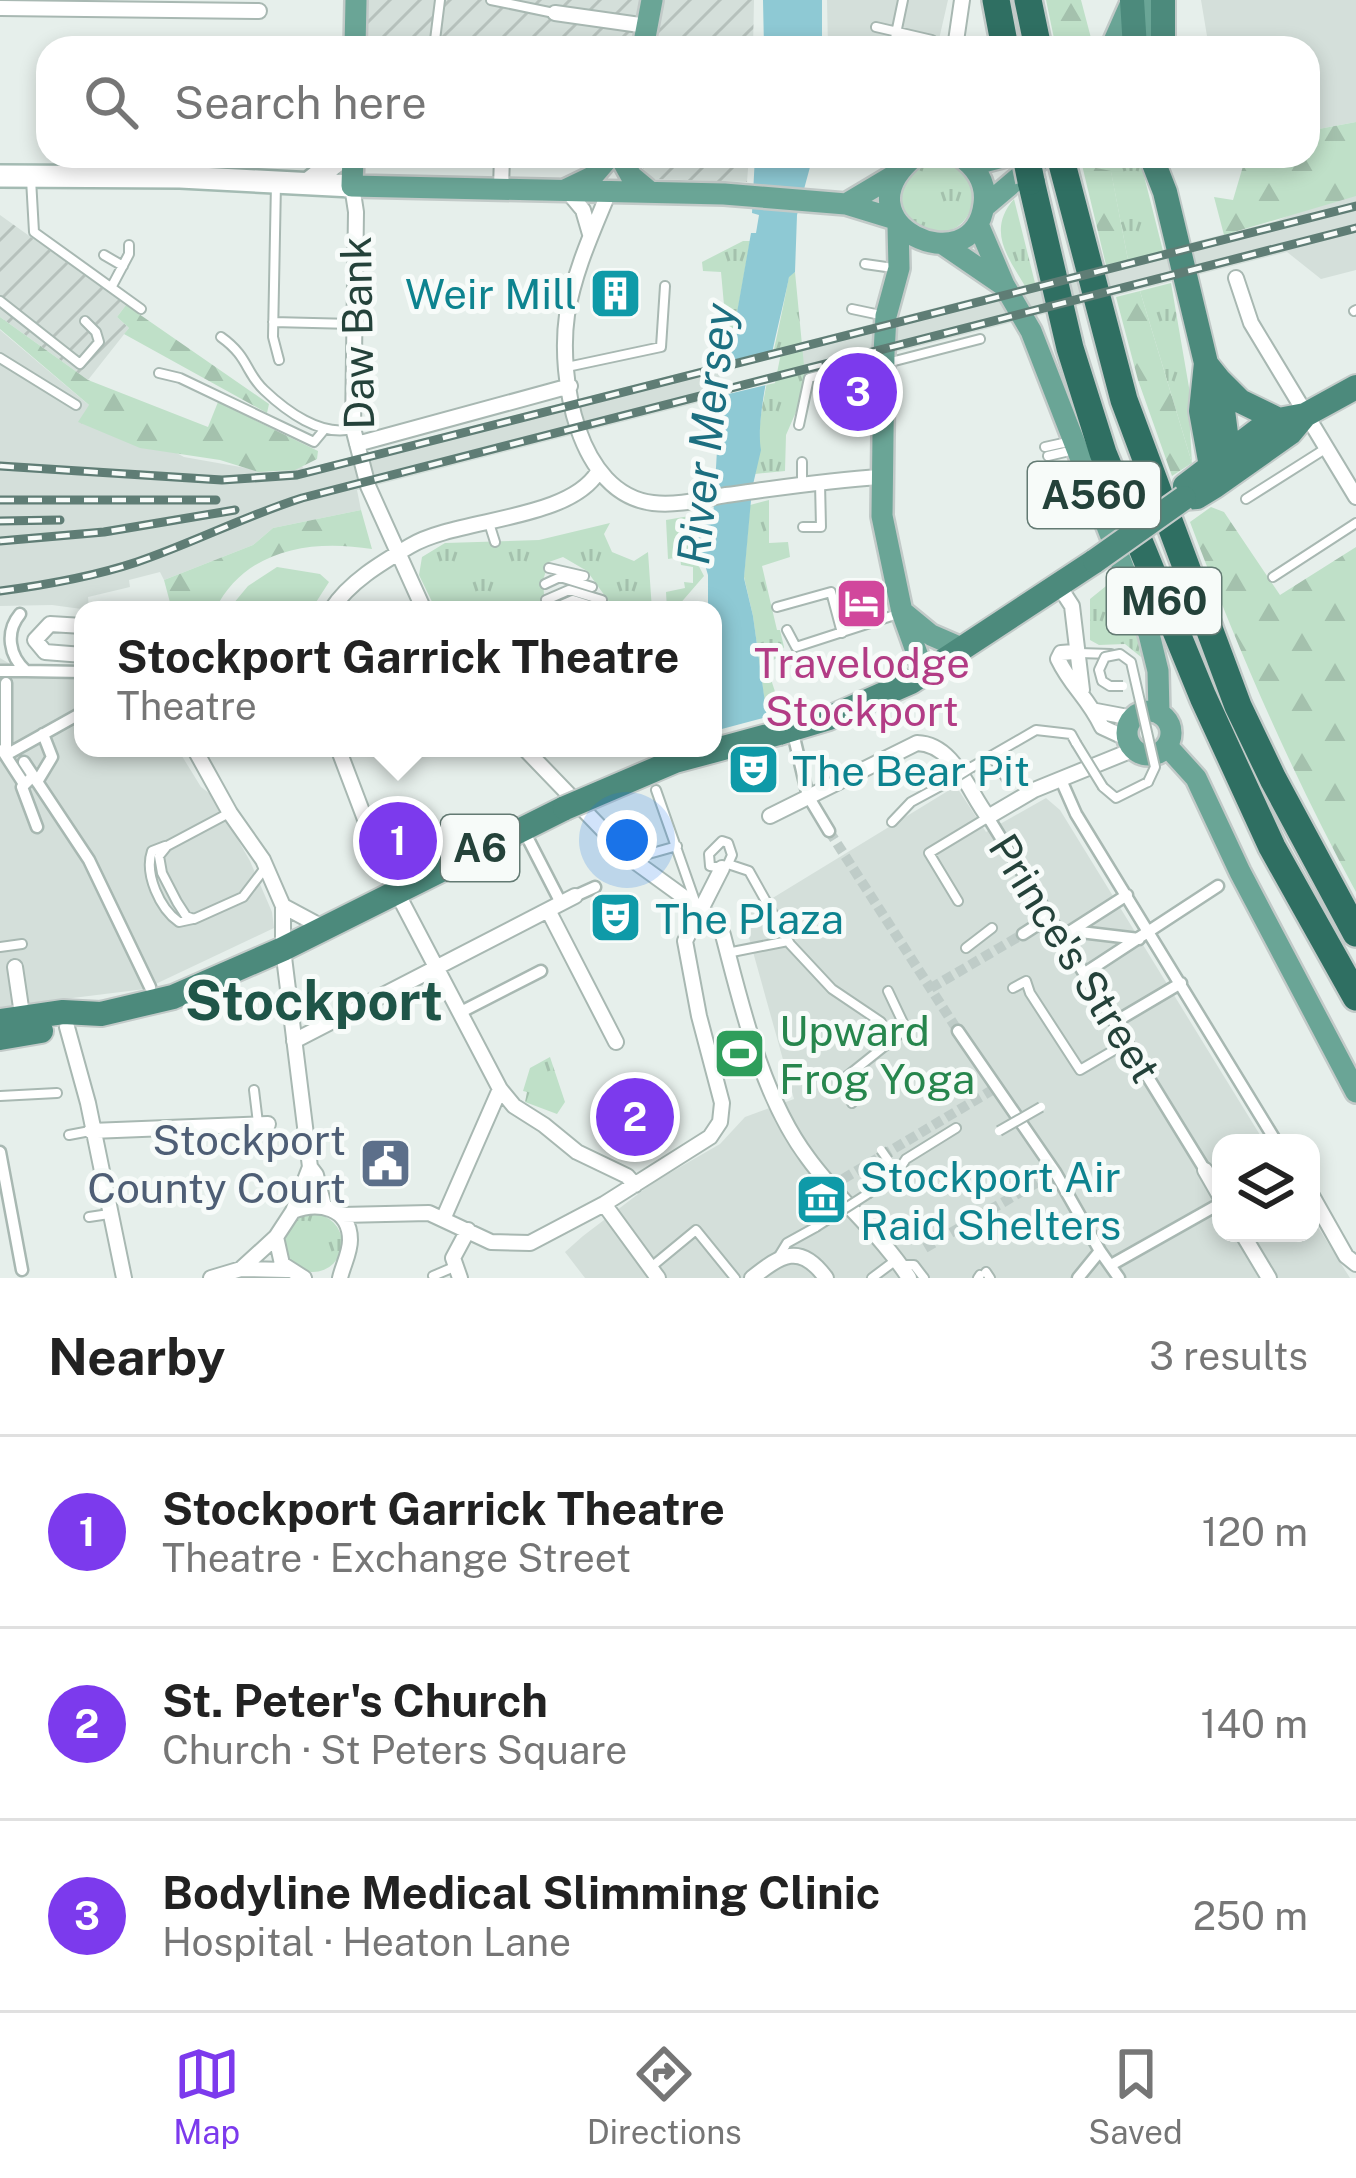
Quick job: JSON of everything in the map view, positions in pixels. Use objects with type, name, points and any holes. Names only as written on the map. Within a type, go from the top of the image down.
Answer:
[{"type":"highway","points":[[996,0],[1003,36]]},
{"type":"highway","points":[[1028,0],[1036,36]]},
{"type":"highway","points":[[1132,0],[1134,36]]},
{"type":"highway","points":[[1162,0],[1163,36]]},
{"type":"highway","name":"M60","points":[[1035,168],[1070,348],[1103,453],[1222,740],[1272,847],[1356,997]]},
{"type":"highway","name":"M60","points":[[1063,168],[1124,400],[1238,706],[1356,933]]},
{"type":"highway","points":[[1156,168],[1212,372],[1240,401],[1277,419]]},
{"type":"highway","points":[[1165,192],[1166,168]]},
{"type":"highway","points":[[1212,372],[1201,411],[1224,463]]},
{"type":"highway","name":"A6","points":[[722,748],[849,710],[917,677],[1184,498],[1185,486],[1289,433],[1305,415],[1356,387]]},
{"type":"highway","name":"A6","points":[[1224,463],[1277,419],[1305,415]]},
{"type":"highway","name":"A6","points":[[12,1028],[67,1027],[173,997],[283,950],[522,827],[690,757]]},
{"type":"highway","name":"A6","points":[[12,1028],[63,1012],[101,1014]]},
{"type":"main road","points":[[355,36],[356,0]]},
{"type":"main road","points":[[645,36],[652,0]]},
{"type":"main road","points":[[1116,36],[1132,0]]},
{"type":"main road","points":[[1150,36],[1152,0]]},
{"type":"main road","points":[[0,176],[136,168]]},
{"type":"main road","points":[[175,168],[390,190],[399,185]]},
{"type":"main road","points":[[310,182],[328,168]]},
{"type":"main road","points":[[352,186],[354,168]]},
{"type":"main road","points":[[370,168],[399,185],[608,194],[649,191],[846,204],[896,222],[913,237],[939,244]]},
{"type":"main road","points":[[565,190],[600,168]]},
{"type":"main road","points":[[627,168],[649,191]]},
{"type":"main road","points":[[846,204],[903,168]]},
{"type":"main road","points":[[971,168],[981,180],[981,215]]},
{"type":"main road","points":[[899,268],[914,254],[961,238],[1030,168]]},
{"type":"main road","points":[[898,173],[891,200],[899,268],[886,316],[880,477],[886,542],[917,677]]},
{"type":"main road","name":"A560","points":[[981,215],[1004,285],[1031,331],[1149,634],[1158,671],[1160,713]]},
{"type":"main road","name":"A560","points":[[939,244],[1004,285]]},
{"type":"main road","points":[[902,612],[931,635],[961,647]]},
{"type":"main road","points":[[1145,711],[1160,713],[1171,728],[1166,746],[1148,755],[1132,736],[1145,711]]},
{"type":"main road","points":[[1166,746],[1196,778],[1356,1092]]},
{"type":"street","points":[[957,36],[962,0]]},
{"type":"street","points":[[0,8],[33,4],[259,11]]},
{"type":"street","points":[[555,13],[641,36]]},
{"type":"street","points":[[501,188],[502,168]]},
{"type":"street","name":"Daw Bank","points":[[352,186],[356,212],[355,436],[368,486],[420,601]]},
{"type":"street","points":[[565,190],[583,210],[590,234]]},
{"type":"street","points":[[608,194],[590,234],[567,312],[570,386],[586,453],[598,472],[622,493],[663,504],[802,483],[880,477]]},
{"type":"street","points":[[1236,278],[1251,323],[1356,497]]},
{"type":"street","points":[[355,436],[570,386]]},
{"type":"street","points":[[339,601],[357,580],[409,546],[481,528],[580,490],[598,472]]},
{"type":"street","points":[[1058,586],[1072,606],[1074,652],[1061,653],[1058,659],[1076,690],[1082,690],[1096,711],[1102,727],[1132,736]]},
{"type":"street","points":[[0,625],[20,614]]},
{"type":"street","points":[[20,614],[41,631]]},
{"type":"street","points":[[20,614],[10,637],[14,655],[26,671]]},
{"type":"street","points":[[74,625],[55,623],[41,631],[35,644],[45,652],[74,654]]},
{"type":"street","points":[[74,672],[4,675],[7,750],[89,860],[150,987]]},
{"type":"street","points":[[7,750],[74,716]]},
{"type":"street","points":[[38,827],[22,787],[52,758],[44,728]]},
{"type":"street","points":[[786,731],[808,796],[830,831]]},
{"type":"street","points":[[988,817],[1132,736]]},
{"type":"street","name":"Prince's Street","points":[[808,796],[910,744],[932,744],[945,752],[1067,934],[1085,973],[1212,1181]]},
{"type":"street","points":[[199,757],[267,866],[283,906],[283,950],[310,1167],[276,1237],[241,1269]]},
{"type":"street","points":[[342,757],[396,891],[500,1089],[514,1106],[577,1152],[635,1184]]},
{"type":"street","points":[[533,757],[637,864],[719,928],[746,1020],[780,1108],[805,1155],[903,1268]]},
{"type":"street","points":[[2,774],[19,765]]},
{"type":"street","points":[[1061,780],[1145,935],[1180,983],[1272,1134]]},
{"type":"street","points":[[770,816],[808,796]]},
{"type":"street","points":[[522,827],[561,903],[616,1042]]},
{"type":"street","points":[[292,1211],[324,1206],[342,1215],[421,1212],[444,1217],[500,1244],[529,1244],[700,1145],[720,1122],[722,1103],[685,946],[687,931],[725,866]]},
{"type":"street","points":[[294,1041],[595,886]]},
{"type":"street","points":[[1085,973],[1218,886]]},
{"type":"street","points":[[1067,934],[1127,895]]},
{"type":"street","points":[[283,906],[324,928]]},
{"type":"street","points":[[1023,934],[1051,916]]},
{"type":"street","points":[[1067,934],[1145,935]]},
{"type":"street","points":[[12,1028],[16,967]]},
{"type":"street","points":[[460,1012],[541,971]]},
{"type":"street","points":[[1114,1022],[1180,983]]},
{"type":"street","points":[[67,1027],[124,1278]]},
{"type":"street","points":[[958,1031],[1055,1172],[1119,1278]]},
{"type":"street","points":[[444,1217],[500,1089]]},
{"type":"street","points":[[92,1131],[263,1124]]},
{"type":"street","points":[[0,1152],[22,1270]]},
{"type":"street","points":[[310,1167],[324,1206]]},
{"type":"street","points":[[1111,1265],[1212,1199]]},
{"type":"street","points":[[604,1204],[649,1275]]},
{"type":"street","points":[[1320,1210],[1346,1256],[1356,1264]]},
{"type":"street","points":[[342,1215],[350,1245]]},
{"type":"street","points":[[327,1278],[341,1274],[350,1245],[380,1215]]},
{"type":"street","points":[[457,1272],[453,1258],[468,1230]]},
{"type":"street","points":[[276,1237],[287,1270]]},
{"type":"street","points":[[1247,1242],[1269,1278]]},
{"type":"street","points":[[1078,1278],[1100,1251]]},
{"type":"street","points":[[752,1278],[779,1256],[803,1257],[826,1278]]},
{"type":"street","points":[[211,1278],[241,1269],[287,1270],[304,1278]]},
{"type":"lane","points":[[436,36],[440,0]]},
{"type":"lane","points":[[491,0],[555,13]]},
{"type":"lane","points":[[895,36],[903,0]]},
{"type":"lane","points":[[876,27],[914,36]]},
{"type":"lane","points":[[31,177],[29,208],[34,232],[141,309]]},
{"type":"lane","points":[[276,181],[273,322],[279,360]]},
{"type":"lane","points":[[112,286],[129,245]]},
{"type":"lane","points":[[104,255],[123,266]]},
{"type":"lane","points":[[865,264],[899,268]]},
{"type":"lane","points":[[567,367],[661,347],[664,286]]},
{"type":"lane","points":[[0,301],[80,364],[99,342],[85,321]]},
{"type":"lane","points":[[852,309],[886,316]]},
{"type":"lane","points":[[273,322],[353,324]]},
{"type":"lane","points":[[221,337],[242,352],[263,389],[323,430],[355,436]]},
{"type":"lane","points":[[800,425],[809,378],[828,373],[836,365],[883,364],[980,339]]},
{"type":"lane","points":[[0,358],[76,405]]},
{"type":"lane","points":[[159,373],[180,377],[314,442],[323,430]]},
{"type":"lane","points":[[1047,452],[1073,445]]},
{"type":"lane","points":[[1246,499],[1326,448]]},
{"type":"lane","points":[[802,462],[802,483]]},
{"type":"lane","points":[[803,527],[821,526],[820,482]]},
{"type":"lane","points":[[1273,577],[1356,523]]},
{"type":"lane","points":[[481,528],[495,542]]},
{"type":"lane","points":[[549,568],[584,576]]},
{"type":"lane","points":[[545,584],[560,577],[592,587]]},
{"type":"lane","points":[[777,608],[831,592],[842,633]]},
{"type":"lane","points":[[787,630],[796,647],[902,612]]},
{"type":"lane","points":[[892,821],[911,802],[1036,730],[1073,738],[1103,787],[1116,798],[1148,782],[1155,767],[1131,662],[1120,654],[1105,657],[1099,670],[1102,681],[1110,686],[1123,686],[1131,677],[1125,656],[1074,652]]},
{"type":"lane","points":[[989,757],[1007,781]]},
{"type":"lane","points":[[656,790],[699,909]]},
{"type":"lane","points":[[230,813],[167,846],[159,856],[162,874],[182,911],[194,919],[242,897],[267,866]]},
{"type":"lane","points":[[958,901],[929,853],[988,817]]},
{"type":"lane","points":[[637,864],[645,855],[677,846]]},
{"type":"lane","points":[[725,866],[749,871],[788,940],[832,989],[881,1022]]},
{"type":"lane","points":[[966,948],[992,928]]},
{"type":"lane","points":[[728,952],[788,940]]},
{"type":"lane","points":[[0,947],[22,944]]},
{"type":"lane","points":[[1013,988],[1027,981],[1078,1069],[1088,1068],[1128,1042]]},
{"type":"lane","points":[[852,1103],[846,1077],[906,1028],[888,991]]},
{"type":"lane","points":[[254,1090],[263,1124]]},
{"type":"lane","points":[[0,1096],[57,1093]]},
{"type":"lane","points":[[999,1131],[1041,1107]]},
{"type":"lane","points":[[779,1256],[788,1244],[956,1128]]},
{"type":"lane","points":[[69,1135],[92,1131]]},
{"type":"lane","points":[[881,1150],[898,1171]]},
{"type":"lane","points":[[89,1217],[109,1214]]},
{"type":"lane","points":[[803,1257],[814,1228]]},
{"type":"lane","points":[[649,1275],[696,1230],[735,1278]]},
{"type":"lane","points":[[872,1278],[914,1265],[924,1278]]},
{"type":"lane","points":[[433,1276],[457,1272]]},
{"type":"shaded area","points":[[366,0],[644,0],[638,36],[366,36]]},
{"type":"shaded area","points":[[664,0],[754,0],[753,36],[658,36]]},
{"type":"shaded area","points":[[827,0],[948,0],[940,36],[828,36]]},
{"type":"shaded area","points":[[1201,0],[1356,0],[1356,122],[1320,129],[1320,36],[1207,36]]},
{"type":"shaded area","points":[[643,168],[748,168],[747,182],[653,179]]},
{"type":"shaded area","points":[[1356,186],[1356,270],[1321,279],[1287,252],[357,490],[361,510],[273,528],[253,545],[164,580],[160,572],[129,580],[130,587],[74,601],[74,608],[0,606],[0,330],[90,406],[184,457],[274,473],[1276,221]]},
{"type":"shaded area","points":[[0,215],[126,305],[117,317],[129,328],[88,380],[0,317]]},
{"type":"shaded area","points":[[0,658],[17,668],[74,670],[74,757],[183,757],[201,787],[213,796],[250,861],[274,928],[145,989],[0,1007]]},
{"type":"shaded area","points":[[956,786],[986,832],[1046,798],[1060,810],[1259,1134],[1212,1134],[1212,1242],[1320,1242],[1320,1230],[1350,1278],[585,1278],[565,1252],[583,1236],[654,1182],[720,1144],[745,1117],[794,1099],[743,916]]},
{"type":"green space","points":[[1046,0],[1081,0],[1090,36],[1054,36]]},
{"type":"green space","points":[[1356,122],[1356,196],[1224,235],[1214,197],[1233,200],[1242,168],[1320,168],[1320,129]]},
{"type":"green space","points":[[918,168],[956,168],[970,183],[970,211],[951,230],[923,230],[904,211],[904,183]]},
{"type":"green space","points":[[1083,168],[1111,171],[1128,260],[1106,265]]},
{"type":"green space","points":[[1094,168],[1142,168],[1163,251],[1128,260],[1111,172]]},
{"type":"green space","points":[[1014,199],[1035,283],[1025,286],[1006,253],[1001,232]]},
{"type":"green space","points":[[750,241],[729,360],[721,272],[703,271],[702,262]]},
{"type":"green space","points":[[795,272],[805,376],[786,435],[785,471],[755,474],[765,392],[789,276]]},
{"type":"green space","points":[[1171,283],[1196,428],[1190,430],[1192,463],[1140,291]]},
{"type":"green space","points":[[1140,291],[1192,463],[1172,476],[1138,380],[1116,297]]},
{"type":"green space","points":[[126,305],[269,404],[267,413],[124,334],[129,328],[117,317]]},
{"type":"green space","points":[[0,317],[88,380],[208,427],[218,402],[318,451],[317,459],[295,470],[258,472],[220,460],[140,448],[78,422],[89,405],[0,329]]},
{"type":"green space","points":[[769,500],[769,543],[788,542],[790,557],[762,566],[784,647],[766,664],[780,707],[766,712],[744,577],[750,505]]},
{"type":"green space","points":[[1211,507],[1224,512],[1280,595],[1356,547],[1356,892],[1267,710],[1190,522]]},
{"type":"green space","points":[[361,510],[372,549],[326,546],[282,553],[244,573],[221,601],[170,601],[164,580],[253,545],[273,528]]},
{"type":"green space","points":[[713,512],[713,521],[686,530],[704,576],[682,601],[666,601],[666,592],[685,588],[684,582],[693,583],[693,567],[681,565],[680,557],[668,559],[666,520]]},
{"type":"green space","points":[[610,523],[604,534],[612,552],[634,561],[648,552],[651,601],[609,601],[587,571],[563,557],[549,562],[543,580],[544,601],[432,601],[419,575],[422,557],[445,543],[539,540]]},
{"type":"green space","points":[[277,567],[320,574],[329,582],[317,601],[236,601],[248,586]]},
{"type":"green space","points":[[1116,578],[1135,626],[1141,657],[1125,644],[1099,645],[1090,640],[1090,599]]},
{"type":"green space","points":[[550,1057],[565,1102],[557,1114],[525,1102],[527,1092],[523,1091],[530,1068]]},
{"type":"green space","points":[[313,1214],[334,1222],[342,1243],[334,1264],[313,1272],[292,1264],[284,1243],[292,1222]]},
{"type":"water","points":[[763,0],[822,0],[822,36],[764,36]]},
{"type":"water","points":[[754,168],[810,168],[797,215],[795,272],[789,277],[765,390],[744,578],[767,717],[722,729],[722,601],[708,601],[708,575],[694,528],[713,520],[719,415],[751,233],[756,233],[759,215],[752,213]]},
{"type":"pier","points":[[782,348],[775,383],[716,397],[722,363]]},
{"type":"tunnel","points":[[829,831],[958,1031]]},
{"type":"tunnel","points":[[931,988],[1023,934]]},
{"type":"tunnel","points":[[843,1179],[994,1089]]},
{"type":"tunnel","points":[[925,1248],[1055,1172]]},
{"type":"railway","points":[[0,466],[222,480],[297,475],[1356,206]]},
{"type":"railway","points":[[0,591],[120,567],[302,498],[1356,228]]},
{"type":"railway","points":[[0,500],[216,500]]},
{"type":"railway","points":[[0,541],[104,532],[235,510]]},
{"type":"railway","points":[[0,521],[60,520]]},
{"type":"place","name":"Weir Mill","points":[[616,293]]},
{"type":"place","name":"Bodyline Medical Slimming Clinic","points":[[858,392]]},
{"type":"place","name":"Travelodge Stockport","points":[[862,603]]},
{"type":"place","name":"The Bear Pit","points":[[753,770]]},
{"type":"place","name":"Stockport Garrick Theatre","points":[[398,841]]},
{"type":"place","name":"The Plaza","points":[[616,918]]},
{"type":"place","name":"Upward Frog Yoga","points":[[740,1054]]},
{"type":"place","name":"St. Peter's Church","points":[[635,1117]]},
{"type":"place","name":"Stockport County Court","points":[[385,1163]]},
{"type":"place","name":"Stockport Air Raid Shelters","points":[[821,1200]]},
{"type":"district","name":"Stockport","points":[[314,1000]]},
{"type":"water label","name":"River Mersey","points":[[706,434]]}]
